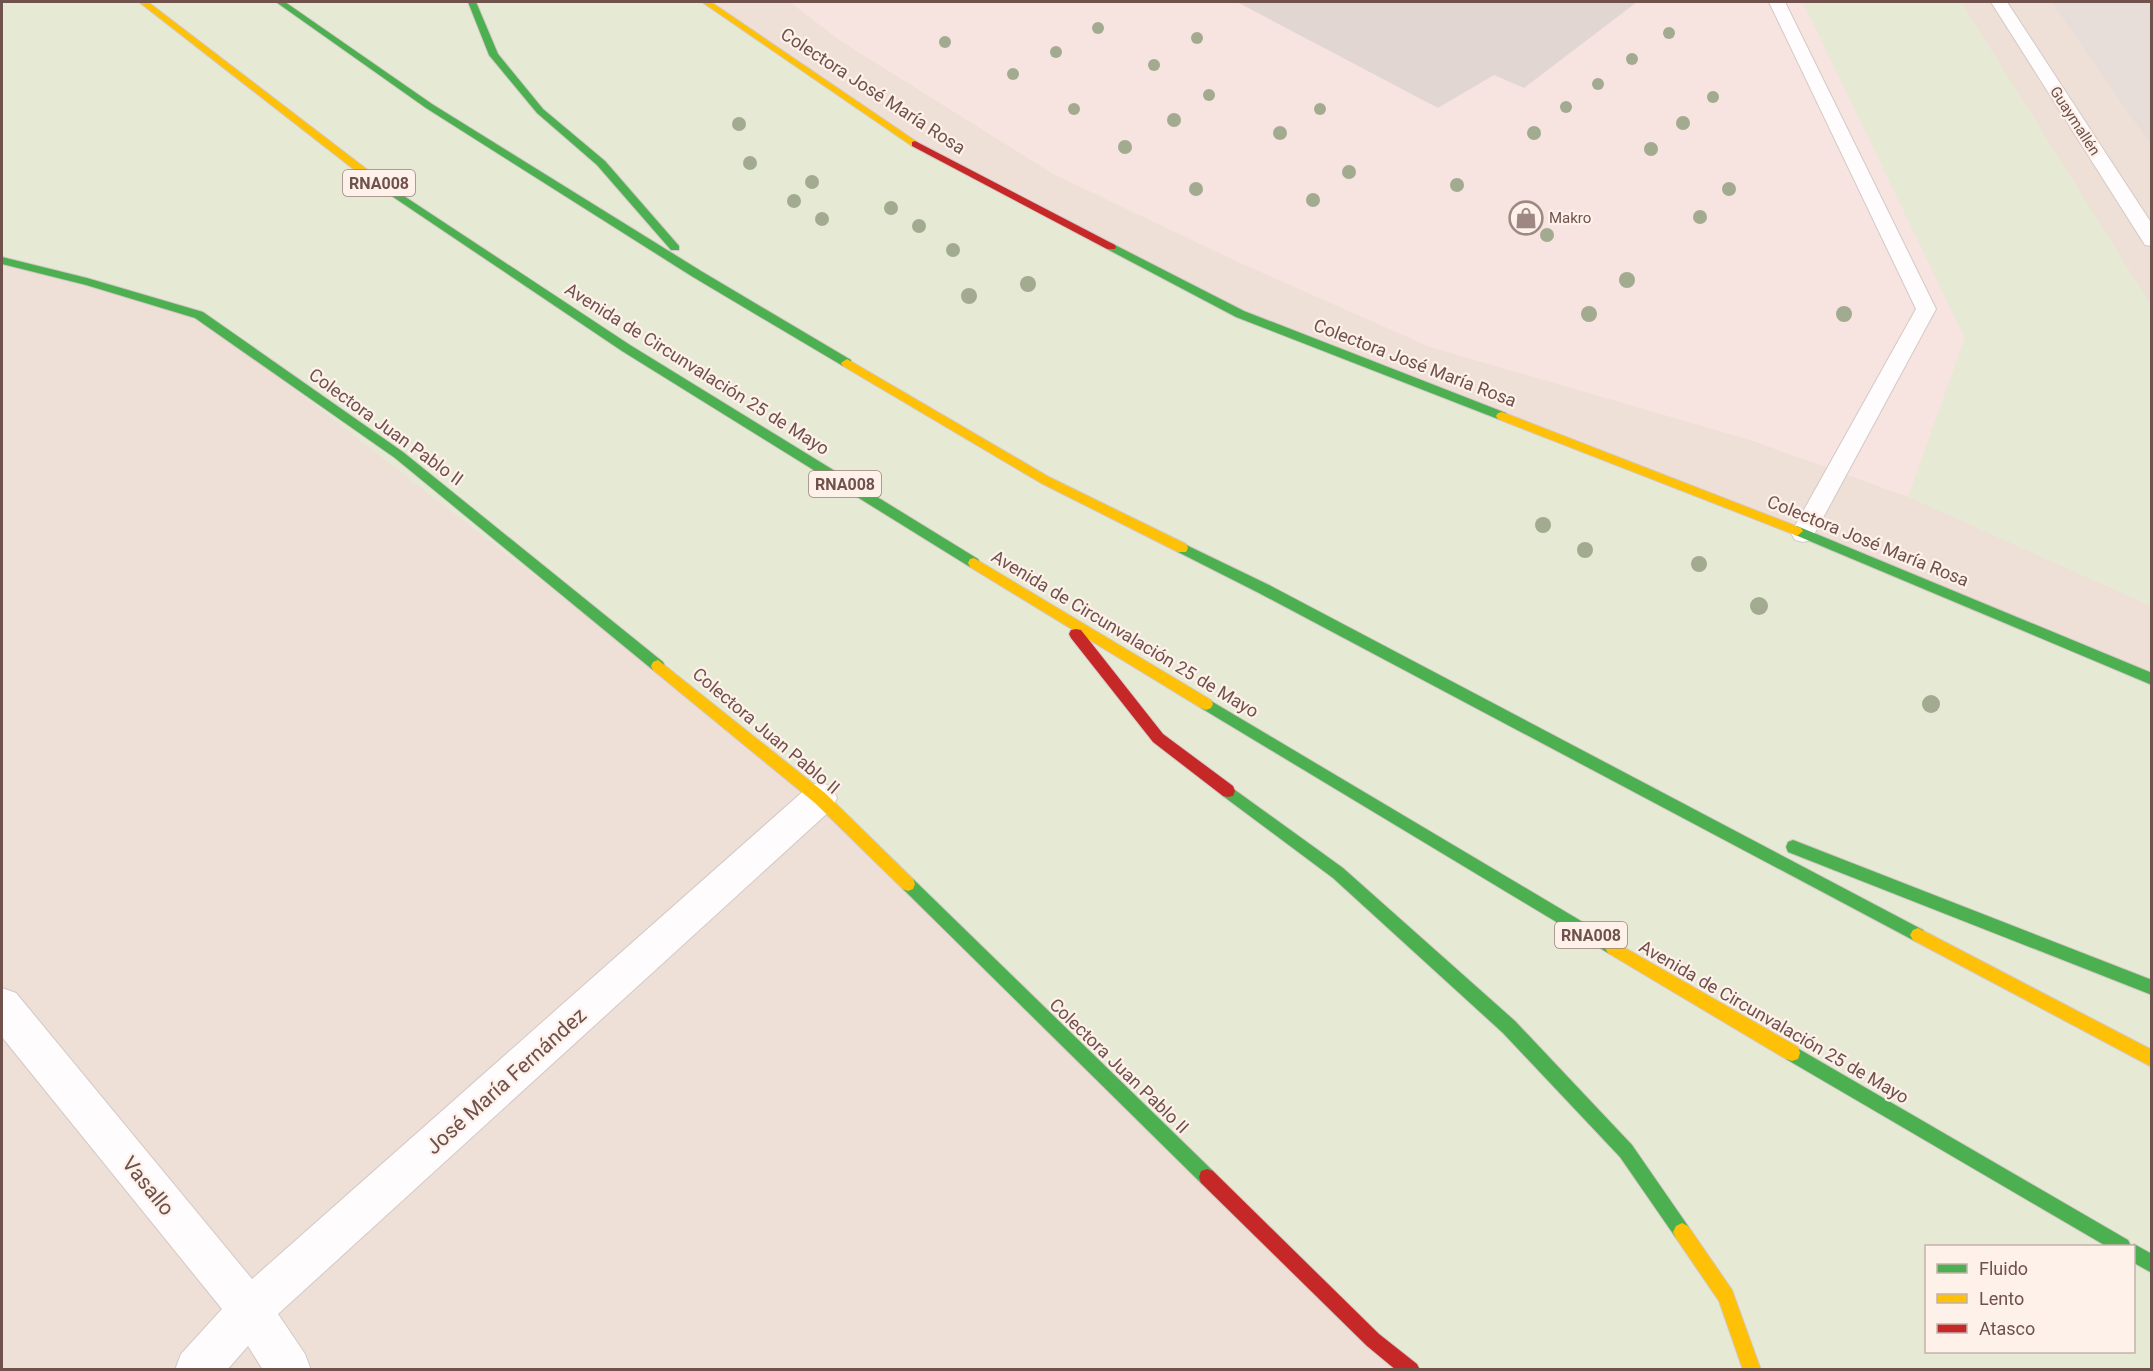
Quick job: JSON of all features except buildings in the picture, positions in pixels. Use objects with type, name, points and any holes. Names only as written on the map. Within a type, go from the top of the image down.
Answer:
[{"type":"main road","name":"Avenida de Circunvalación 25 de Mayo","points":[[143,2],[360,170],[616,342],[1064,619],[1575,926],[2120,1245]]},
{"type":"main road","points":[[280,2],[429,106],[698,274],[1045,480],[1264,589],[2151,1059]]},
{"type":"main road","points":[[472,2],[494,55],[540,111],[601,163],[698,274]]},
{"type":"main road","name":"Colectora José María Rosa","points":[[705,2],[924,150],[1240,314],[1803,533],[2151,679]]},
{"type":"main road","name":"Colectora Juan Pablo II","points":[[2,261],[87,282],[200,315],[399,455],[820,798],[1373,1340],[1412,1370]]},
{"type":"main road","points":[[1064,619],[1158,738],[1338,873],[1509,1027],[1626,1151],[1726,1296],[1752,1370]]},
{"type":"main road","points":[[1650,792],[1759,834]]},
{"type":"main road","points":[[1781,843],[2151,988]]},
{"type":"main road","points":[[2135,1254],[2151,1264]]},
{"type":"street","name":"José María Fernández","points":[[197,1370],[250,1310],[820,798]]},
{"type":"street","name":"Vasallo","points":[[2,1006],[250,1310],[289,1370]]},
{"type":"lane","points":[[1777,2],[1926,309],[1803,533]]},
{"type":"lane","name":"Guaymallén","points":[[1999,2],[2151,240]]},
{"type":"shaded area","points":[[2,2],[2151,2],[2151,1369],[2,1370]]},
{"type":"shaded area","name":"Makro","points":[[790,2],[1803,2],[1965,338],[1908,497],[1750,440],[1430,347],[1238,262],[1053,174],[839,40]]},
{"type":"shaded area","points":[[2052,2],[2151,2],[2151,145],[2101,73]]},
{"type":"green space","points":[[2,2],[706,2],[924,150],[1240,314],[2151,679],[2151,1369],[1411,1369],[820,798],[199,315],[87,282],[2,261]]},
{"type":"green space","points":[[1803,2],[1961,2],[2151,305],[2151,606],[1908,497],[1965,338]]},
{"type":"traffic: fast","points":[[280,2],[429,106],[697,274],[847,363]]},
{"type":"traffic: fast","points":[[472,2],[494,55],[540,111],[601,163],[675,248]]},
{"type":"traffic: fast","points":[[369,176],[626,348],[974,563]]},
{"type":"traffic: fast","points":[[1111,247],[1240,314],[1502,416]]},
{"type":"traffic: fast","points":[[2,261],[87,282],[199,315],[399,455],[658,666]]},
{"type":"traffic: fast","points":[[1797,531],[2152,679]]},
{"type":"traffic: fast","points":[[1182,548],[1264,589],[1918,935]]},
{"type":"traffic: fast","points":[[1206,704],[1613,948]]},
{"type":"traffic: fast","points":[[1228,791],[1338,873],[1509,1027],[1626,1151],[1682,1232]]},
{"type":"traffic: fast","points":[[1793,847],[2152,988]]},
{"type":"traffic: fast","points":[[908,884],[1207,1177]]},
{"type":"traffic: fast","points":[[1792,1053],[2120,1245]]},
{"type":"traffic: fast","points":[[2135,1254],[2152,1264]]},
{"type":"traffic: slow","points":[[143,2],[369,176]]},
{"type":"traffic: slow","points":[[706,2],[915,144]]},
{"type":"traffic: slow","points":[[847,363],[1045,480],[1182,548]]},
{"type":"traffic: slow","points":[[1502,416],[1797,531]]},
{"type":"traffic: slow","points":[[974,563],[1206,704]]},
{"type":"traffic: slow","points":[[658,666],[820,798],[908,884]]},
{"type":"traffic: slow","points":[[1918,935],[2152,1059]]},
{"type":"traffic: slow","points":[[1613,948],[1792,1053]]},
{"type":"traffic: slow","points":[[1682,1232],[1726,1296],[1752,1370]]},
{"type":"traffic: jam","points":[[915,144],[1111,247]]},
{"type":"traffic: jam","points":[[1076,634],[1158,738],[1228,791]]},
{"type":"traffic: jam","points":[[1207,1177],[1373,1340],[1411,1370]]},
{"type":"place","name":"Makro","points":[[1526,218]]}]
